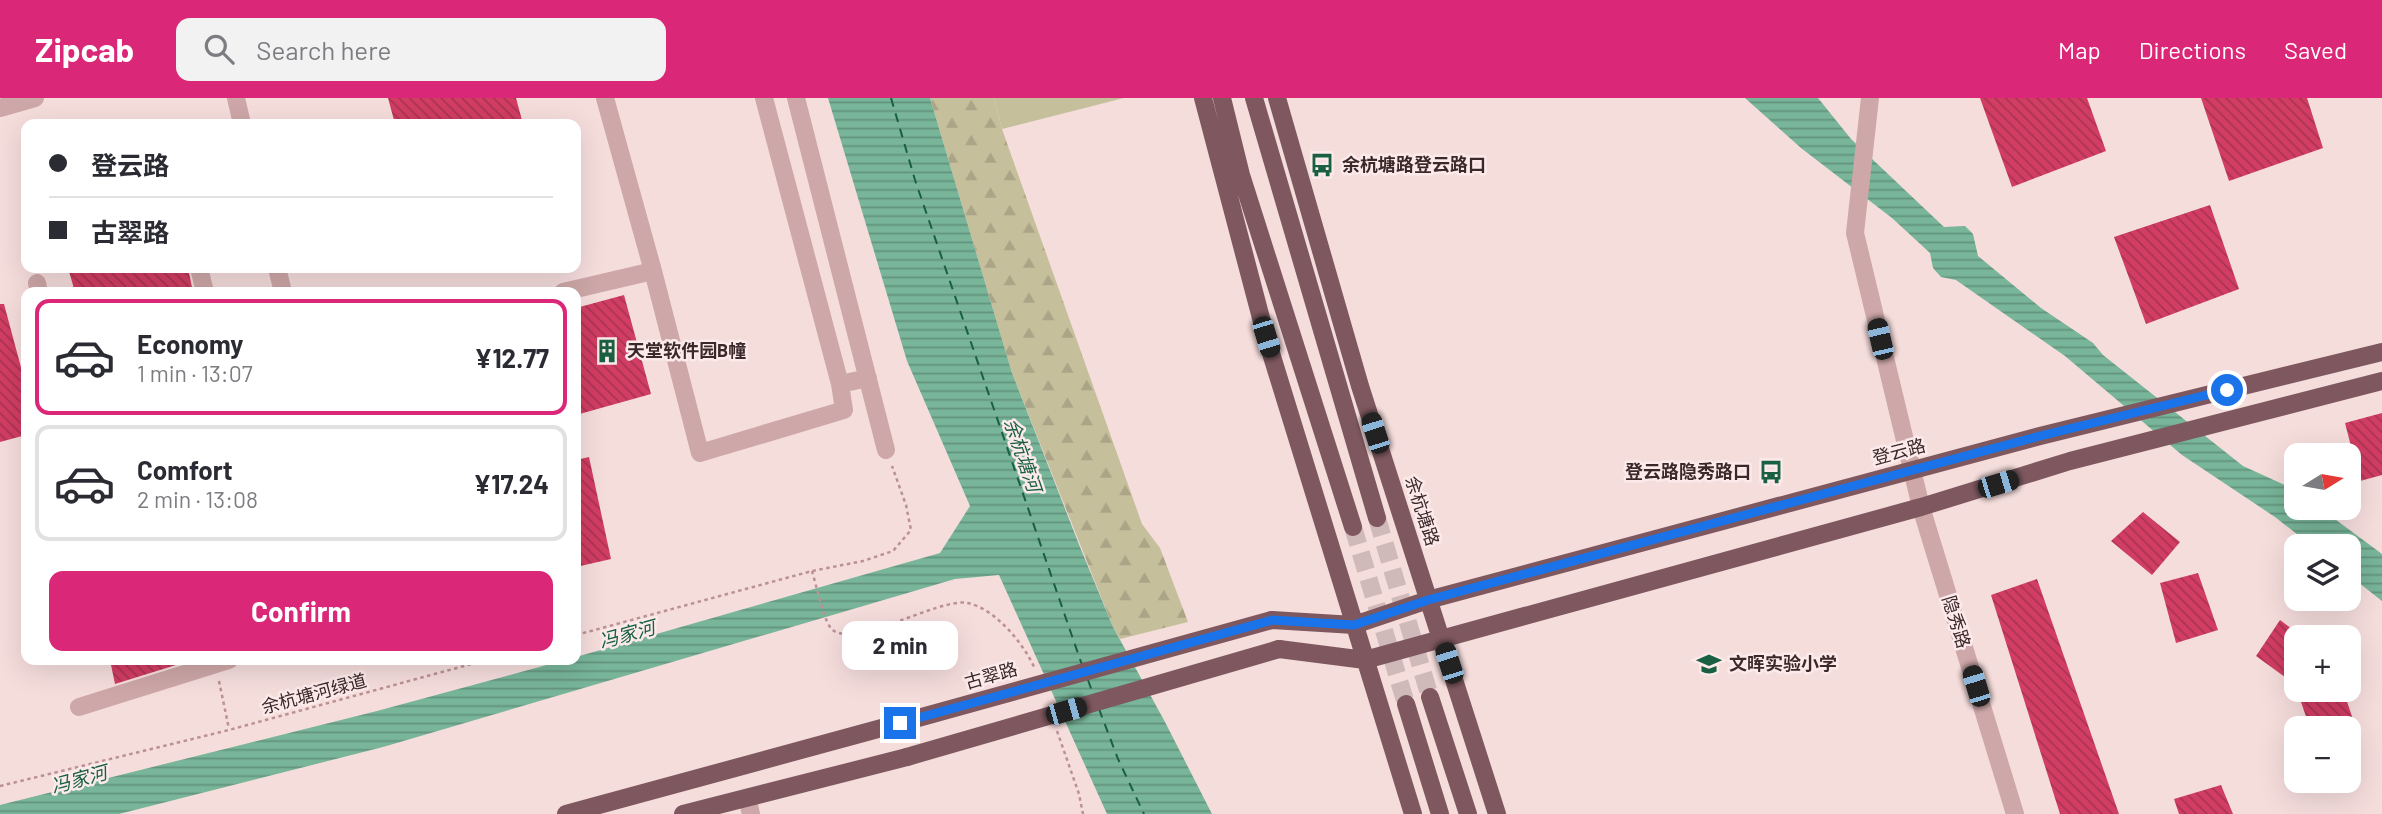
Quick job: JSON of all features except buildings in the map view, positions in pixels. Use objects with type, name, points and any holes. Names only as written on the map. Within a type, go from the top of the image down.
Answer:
[{"type":"main road","points":[[1203,98],[1266,337],[1413,814]]},
{"type":"main road","points":[[1222,98],[1241,175],[1353,527]]},
{"type":"main road","points":[[1254,98],[1377,518]]},
{"type":"main road","name":"余杭塘路","points":[[1277,98],[1360,386],[1497,814]]},
{"type":"main road","name":"登云路","points":[[1428,600],[2040,436],[2382,352]]},
{"type":"main road","points":[[683,814],[749,806],[907,757],[1279,649],[1365,660],[1921,507],[2070,461],[2382,381]]},
{"type":"main road","name":"古翠路","points":[[566,814],[1272,620],[1354,625],[1428,600]]},
{"type":"main road","points":[[1430,698],[1468,814]]},
{"type":"main road","points":[[1406,704],[1440,814]]},
{"type":"street","points":[[0,108],[35,98]]},
{"type":"street","points":[[236,98],[241,119]]},
{"type":"street","points":[[605,98],[700,453],[844,410],[840,384],[764,98]]},
{"type":"street","points":[[796,98],[886,450]]},
{"type":"street","name":"隐秀路","points":[[1870,98],[1855,233],[1910,470],[2015,814]]},
{"type":"street","points":[[581,288],[653,271]]},
{"type":"street","points":[[840,384],[868,378]]},
{"type":"street","points":[[79,707],[212,665]]},
{"type":"path","points":[[581,634],[893,551],[911,530],[906,505],[886,450]]},
{"type":"path","points":[[812,571],[829,627],[836,633],[848,635],[925,613],[939,606],[967,603],[983,609],[1011,631],[1033,664],[1038,677]]},
{"type":"path","points":[[222,665],[229,730]]},
{"type":"path","name":"余杭塘河绿道","points":[[0,786],[229,730],[468,665]]},
{"type":"path","points":[[1056,729],[1079,794],[1083,814]]},
{"type":"green space","points":[[930,98],[994,98],[1002,129],[1142,524],[1160,548],[1188,622],[1120,639],[1113,627],[1012,373]]},
{"type":"green space","points":[[994,98],[1124,98],[1002,129]]},
{"type":"water","name":"余杭塘河","points":[[828,98],[930,98],[1012,373],[1080,547],[1113,627],[1212,814],[1107,814],[999,575],[955,579],[383,747],[119,814],[0,814],[0,805],[377,711],[547,665],[581,665],[581,656],[940,553],[970,506],[907,361]]},
{"type":"water","points":[[1745,98],[1818,98],[1851,139],[1944,227],[1965,226],[1973,234],[1978,256],[2041,308],[2093,343],[2103,355],[2243,466],[2284,485],[2284,520],[2336,520],[2355,534],[2297,534],[2182,455],[2065,356],[1956,280],[1941,277],[1933,268],[1930,253],[1892,218],[1801,148]]},
{"type":"water","points":[[2361,538],[2382,554],[2382,601],[2361,584]]},
{"type":"ferry route","points":[[891,98],[915,180],[1082,665]]},
{"type":"ferry route","points":[[1088,680],[1093,694]]},
{"type":"ferry route","points":[[1099,709],[1118,759],[1144,814]]},
{"type":"tunnel","points":[[1377,518],[1430,697]]},
{"type":"tunnel","points":[[1353,527],[1406,704]]},
{"type":"place","name":"余杭塘路登云路口","points":[[1322,165]]},
{"type":"place","name":"天堂软件园B幢","points":[[607,351]]},
{"type":"place","name":"登云路隐秀路口","points":[[1771,472]]},
{"type":"place","name":"文晖实验小学","points":[[1709,664]]},
{"type":"route","points":[[900,723],[1272,620],[1354,625],[1428,600],[2040,436],[2227,390]]},
{"type":"water label","name":"冯家河","points":[[627,634]]},
{"type":"water label","name":"冯家河","points":[[79,779]]}]
